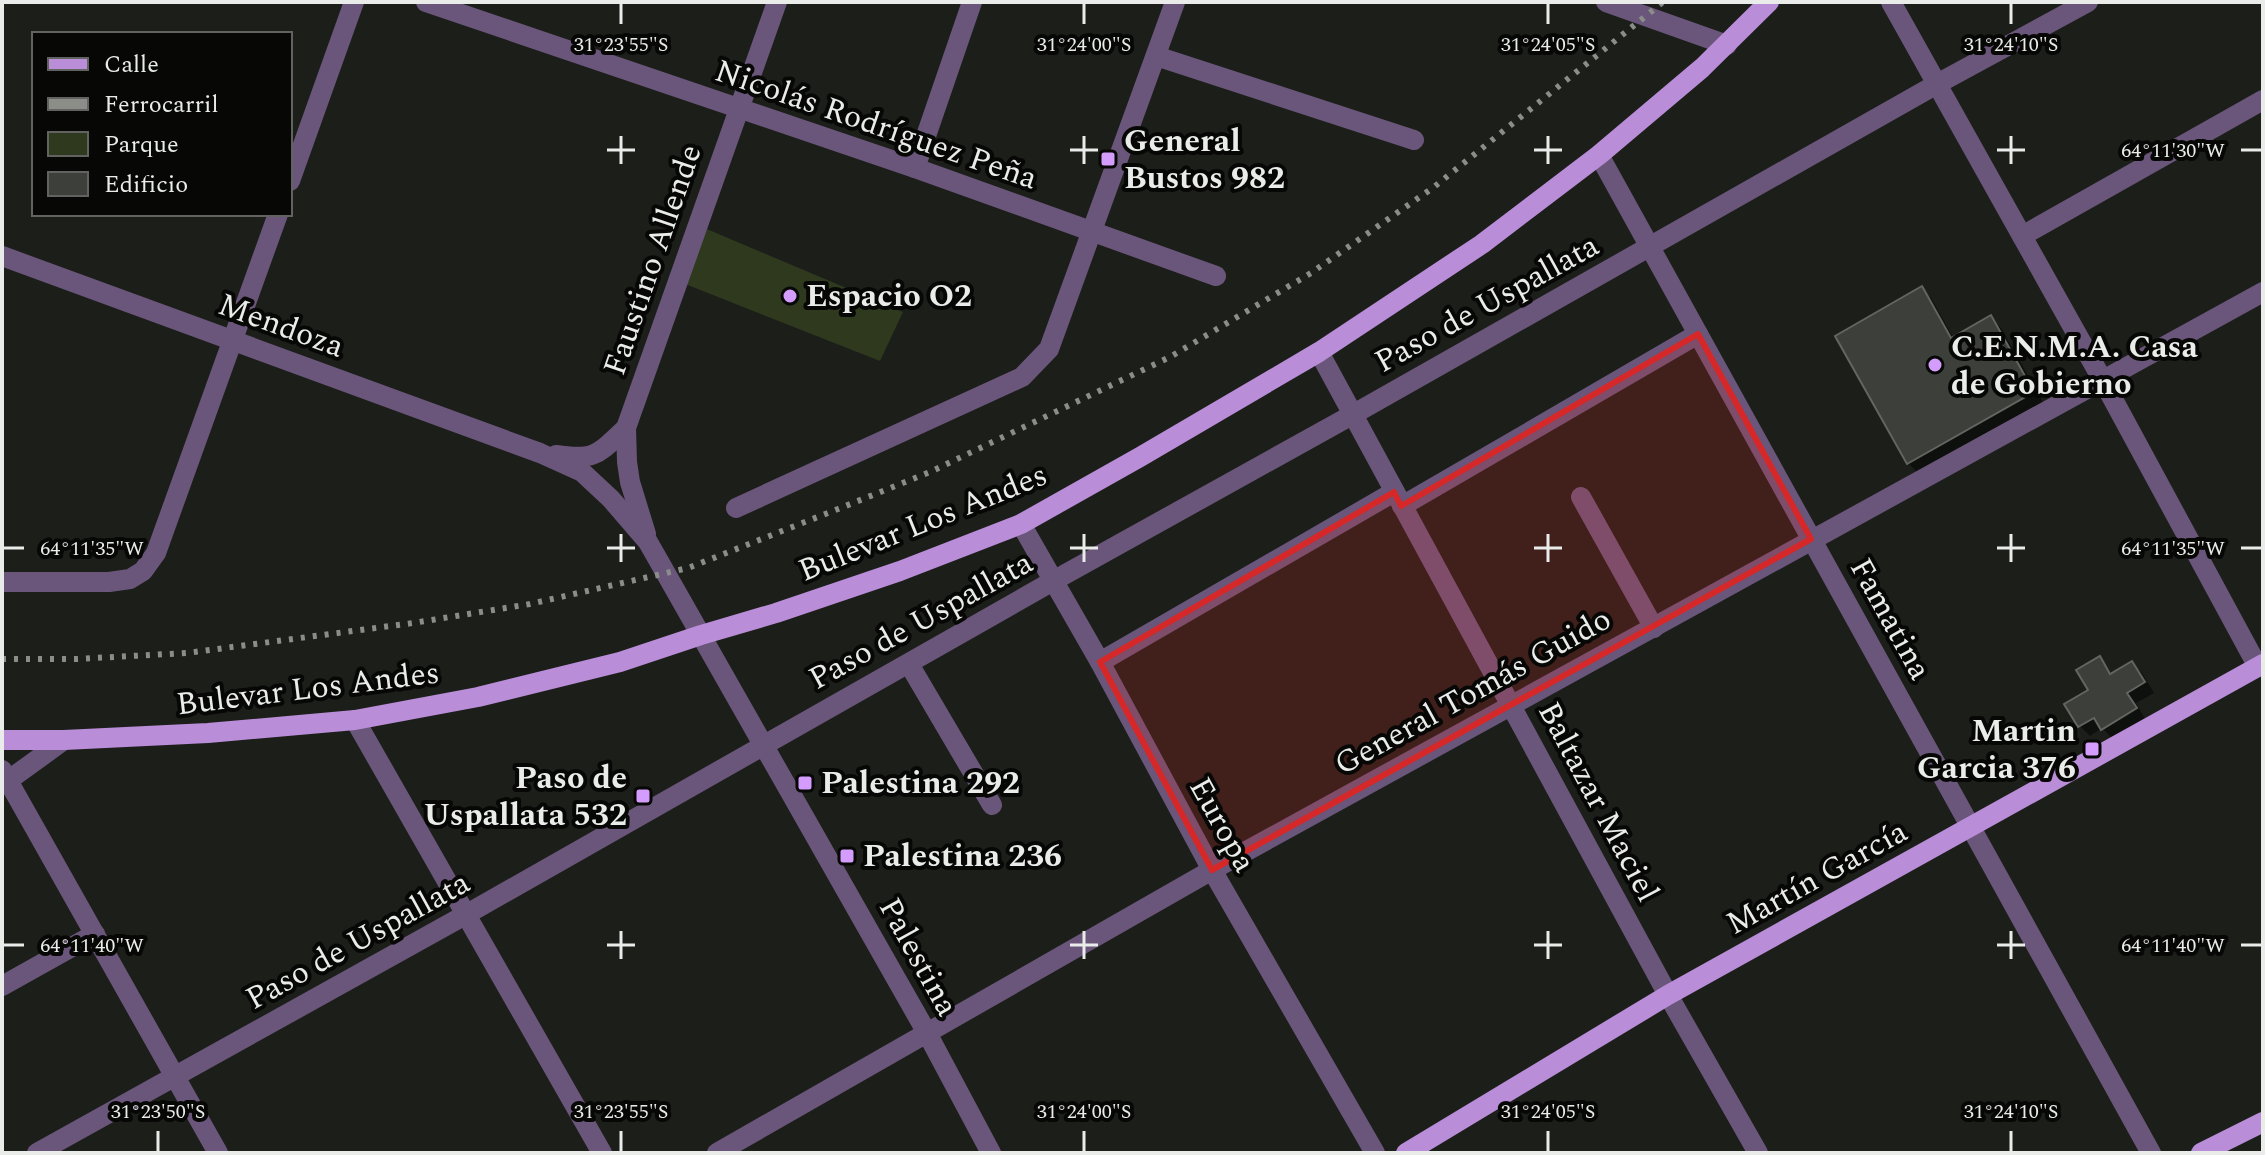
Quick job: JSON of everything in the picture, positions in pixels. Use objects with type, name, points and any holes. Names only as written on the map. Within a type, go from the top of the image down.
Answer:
[{"type":"main road","name":"Bulevar Los Andes","points":[[2,740],[208,733],[355,720],[478,697],[620,662],[776,613],[1021,524],[1319,352],[1482,244],[1599,155],[1727,45],[1769,2]]},
{"type":"main road","name":"Martín García","points":[[1406,1153],[1668,995],[2260,665]]},
{"type":"main road","points":[[2201,1153],[2263,1122]]},
{"type":"street","points":[[292,175],[354,2]]},
{"type":"street","name":"Nicolás Rodríguez Peña","points":[[426,2],[915,168],[1216,276]]},
{"type":"street","name":"Faustino Allende","points":[[648,542],[630,482],[626,428],[777,2]]},
{"type":"street","points":[[915,168],[972,2]]},
{"type":"street","points":[[736,508],[1022,377],[1049,349],[1175,2]]},
{"type":"street","points":[[1606,2],[1727,45]]},
{"type":"street","points":[[1891,2],[2260,665]]},
{"type":"street","name":"Paso de Uspallata","points":[[37,1153],[2088,2]]},
{"type":"street","points":[[1156,56],[1414,140]]},
{"type":"street","points":[[2022,236],[2263,100]]},
{"type":"street","name":"Famatina","points":[[1599,155],[2151,1153]]},
{"type":"street","points":[[2,582],[109,582],[130,579],[143,571],[156,553],[277,216]]},
{"type":"street","name":"Mendoza","points":[[2,256],[540,453],[582,472],[611,499],[648,542]]},
{"type":"street","name":"General Tomás Guido","points":[[717,1153],[1212,870],[2263,292]]},
{"type":"street","points":[[1100,662],[1698,334]]},
{"type":"street","name":"Baltazar Maciel","points":[[1319,352],[1668,995],[1758,1153]]},
{"type":"street","name":"Mendoza","points":[[540,453],[591,457],[626,428]]},
{"type":"street","points":[[1581,497],[1654,628]]},
{"type":"street","name":"Europa","points":[[1021,524],[1100,662],[1212,870],[1375,1153]]},
{"type":"street","name":"Palestina","points":[[648,542],[927,1033],[991,1153]]},
{"type":"street","points":[[909,664],[992,805]]},
{"type":"street","points":[[355,720],[602,1153]]},
{"type":"street","points":[[64,740],[4,779],[218,1153]]},
{"type":"street","points":[[2,986],[95,934]]},
{"type":"highlighted area","points":[[1698,334],[1811,539],[1212,870],[1100,662],[1394,492],[1401,506]]},
{"type":"green space","name":"Espacio O2","points":[[695,224],[903,312],[880,361],[675,280]]},
{"type":"building","name":"C.E.N.M.A. Casa de Gobierno","points":[[1922,286],[1951,338],[1991,315],[2034,392],[1907,464],[1835,336]]},
{"type":"building","points":[[2100,656],[2110,674],[2132,661],[2145,682],[2127,693],[2137,708],[2101,730],[2094,718],[2078,727],[2064,704],[2088,690],[2076,670]]},
{"type":"railway","points":[[2,659],[187,653],[530,604],[688,568],[838,509],[930,472],[1170,357],[1311,273],[1434,187],[1663,2]]},
{"type":"place","name":"General Bustos 982","points":[[1108,159]]},
{"type":"place","name":"Espacio O2","points":[[790,296]]},
{"type":"place","name":"C.E.N.M.A. Casa de Gobierno","points":[[1935,365]]},
{"type":"place","name":"Martin Garcia 376","points":[[2092,749]]},
{"type":"place","name":"Palestina 292","points":[[805,783]]},
{"type":"place","name":"Paso de Uspallata 532","points":[[643,796]]},
{"type":"place","name":"Palestina 236","points":[[847,856]]}]
